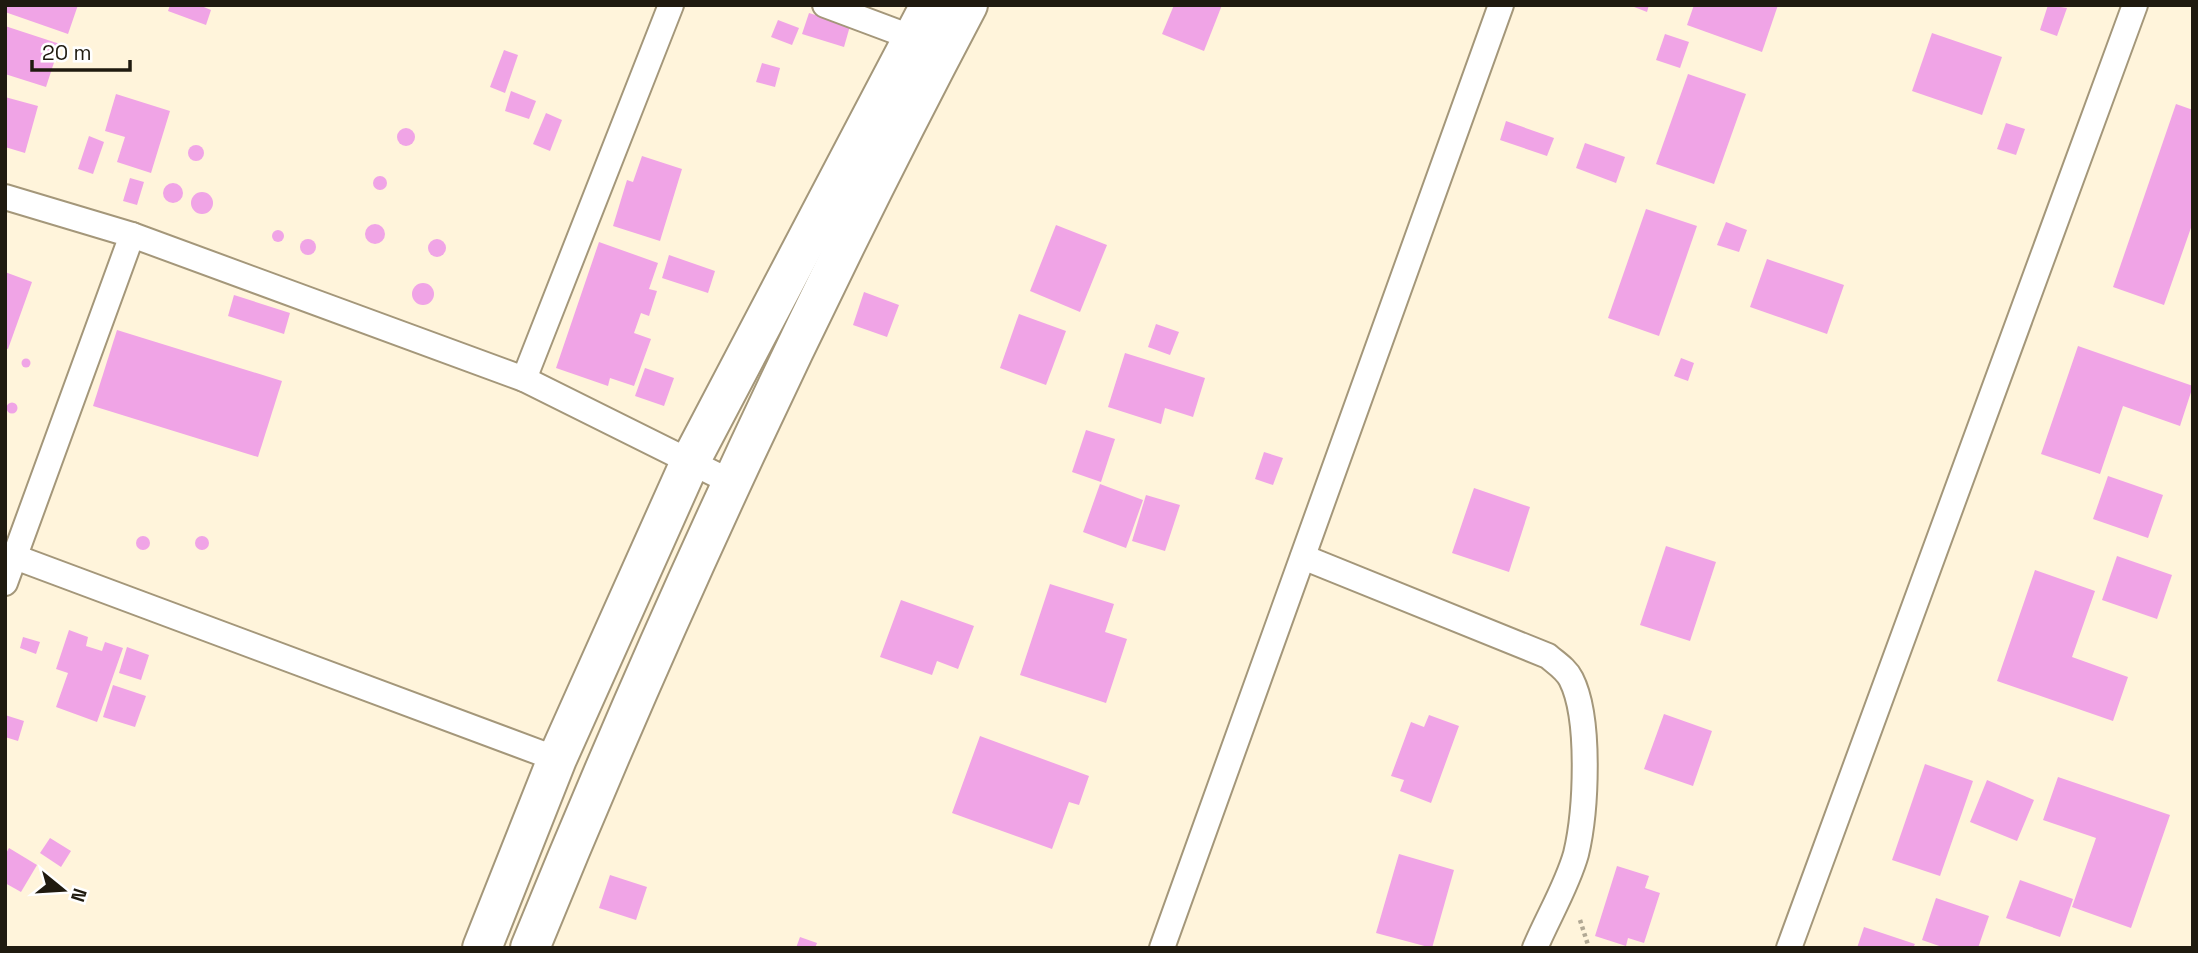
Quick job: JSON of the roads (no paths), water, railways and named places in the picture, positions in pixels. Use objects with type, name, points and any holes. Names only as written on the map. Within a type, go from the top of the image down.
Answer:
[{"type":"highway","points":[[482,948],[557,759],[690,462],[809,241],[929,31],[968,5]]},
{"type":"highway","points":[[530,948],[594,790],[731,482],[836,258],[929,31]]},
{"type":"street","points":[[524,379],[671,5]]},
{"type":"street","points":[[825,5],[929,31]]},
{"type":"street","points":[[1162,948],[1501,5]]},
{"type":"street","points":[[1789,948],[2136,5]]},
{"type":"street","points":[[5,197],[132,235],[524,379],[731,482]]},
{"type":"street","points":[[5,583],[132,235]]},
{"type":"street","points":[[1303,556],[1549,656],[1571,678],[1578,702],[1583,741],[1581,826],[1575,857],[1535,948]]},
{"type":"street","points":[[15,557],[557,759]]}]
